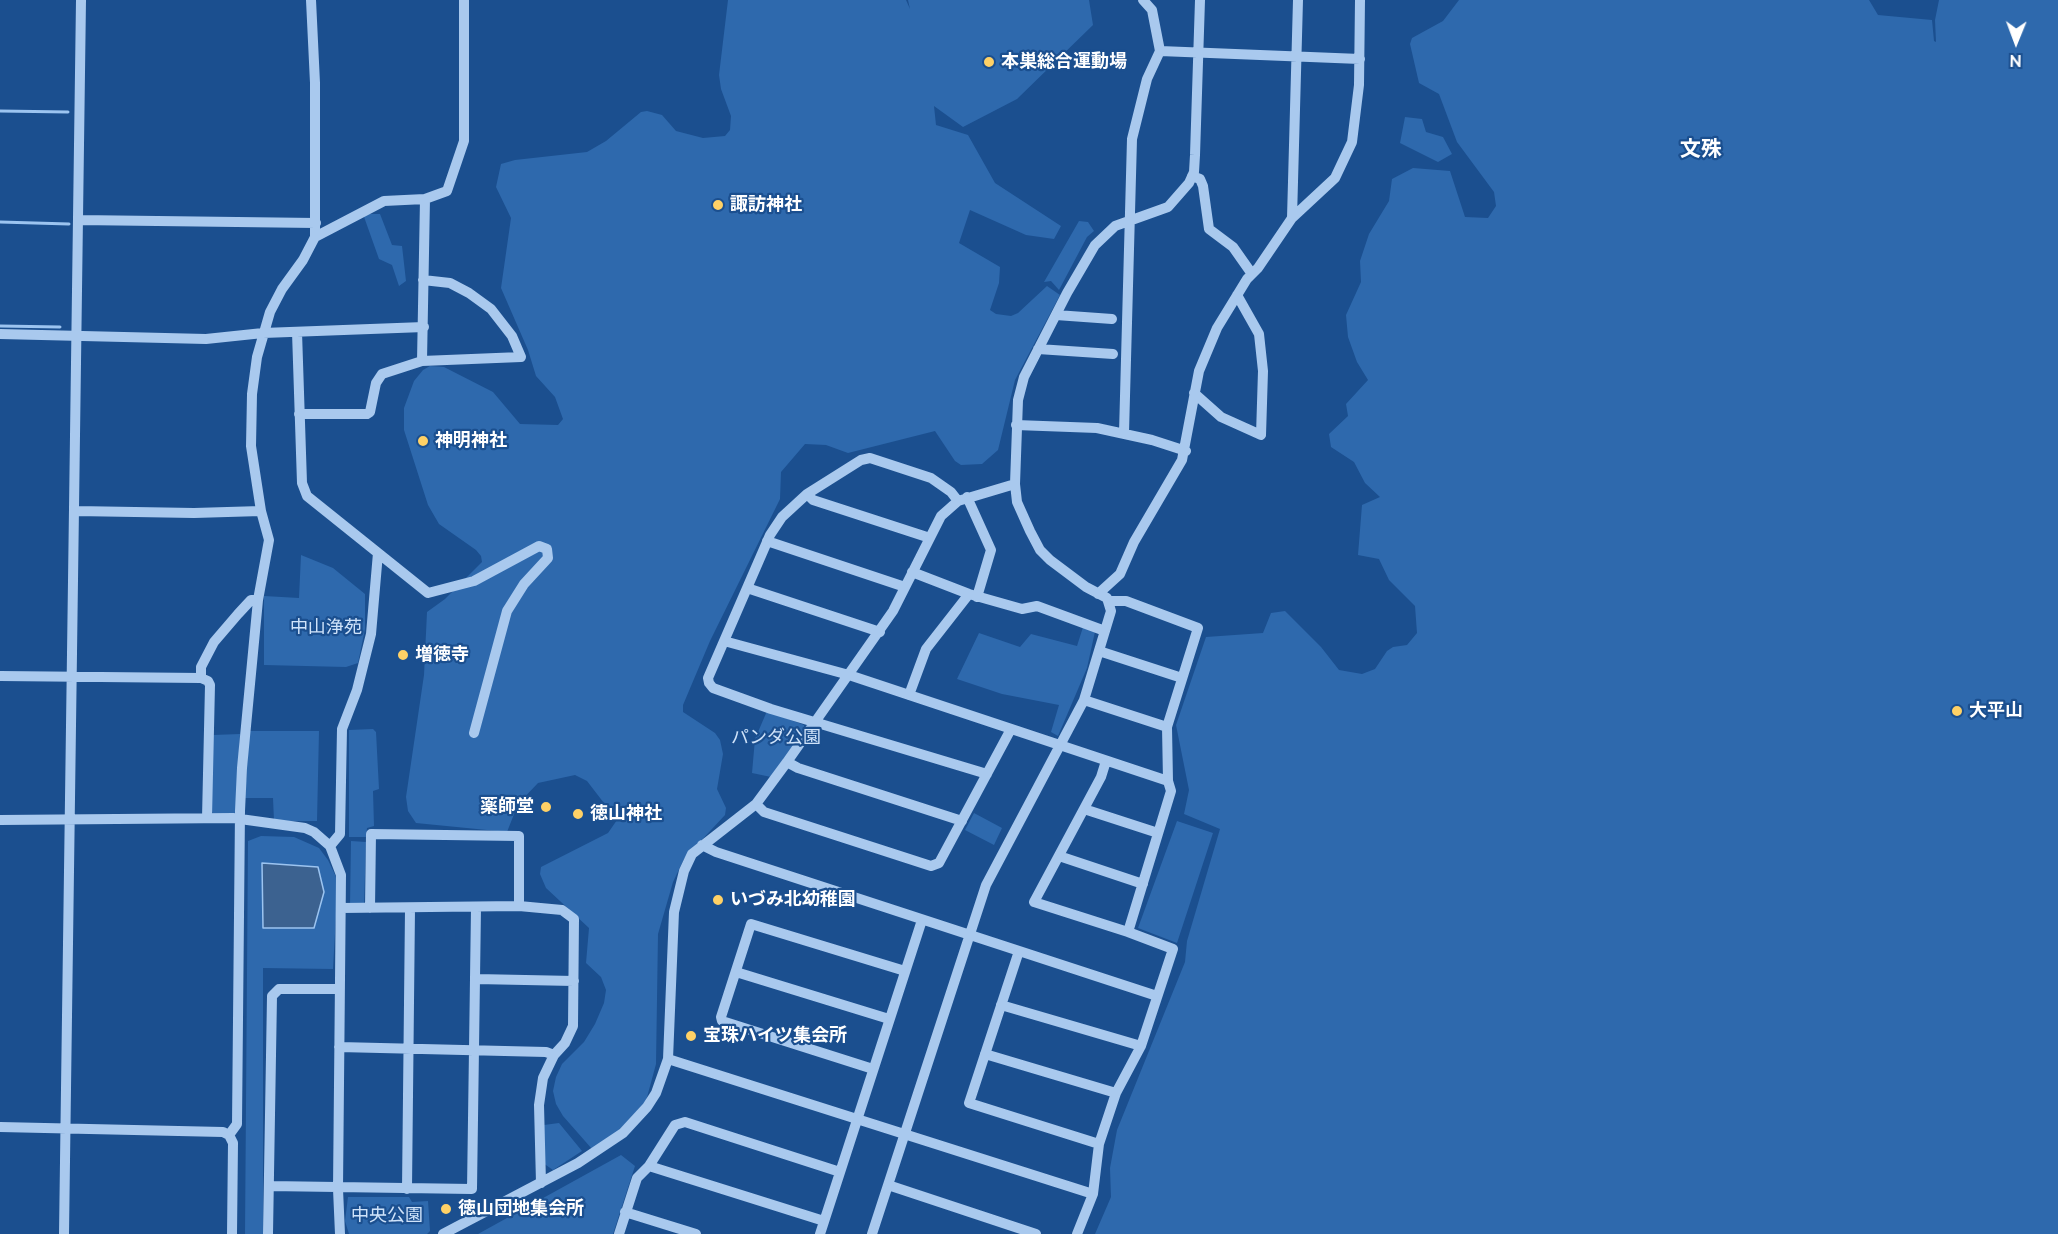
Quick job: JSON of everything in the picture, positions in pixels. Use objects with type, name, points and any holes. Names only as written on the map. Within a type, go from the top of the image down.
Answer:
[{"type":"street","points":[[64,1234],[76,511],[75,350],[78,335],[81,0]]},
{"type":"street","points":[[229,1135],[237,1124],[243,768],[258,600],[269,540],[261,511],[251,446],[252,394],[263,333],[282,288],[303,260],[315,237],[311,0]]},
{"type":"street","points":[[315,237],[384,201],[425,199],[447,191],[464,141],[464,0]]},
{"type":"street","points":[[1124,433],[1132,139],[1147,78],[1160,51],[1152,10],[1143,0]]},
{"type":"street","points":[[1128,932],[1171,791],[1168,781],[1167,727],[1198,628],[1126,601],[1110,601],[1074,579],[1040,550],[1017,502],[1016,425],[1018,400],[1024,377],[1095,245],[1115,226],[1168,207],[1178,198],[1192,176],[1196,146],[1200,0]]},
{"type":"street","points":[[1292,218],[1298,0]]},
{"type":"street","points":[[1098,594],[1120,574],[1134,542],[1186,451],[1194,393],[1210,342],[1238,295],[1292,218],[1335,178],[1352,142],[1360,59],[1360,0]]},
{"type":"street","points":[[1160,51],[1360,59]]},
{"type":"street","points":[[1192,176],[1200,179],[1203,186],[1209,229],[1233,248],[1252,274]]},
{"type":"street","points":[[422,361],[425,199]]},
{"type":"street","points":[[78,220],[316,223]]},
{"type":"street","points":[[299,414],[367,414],[370,412],[376,383],[382,374],[422,361],[521,357],[512,336],[491,309],[450,283],[423,280]]},
{"type":"street","points":[[1194,393],[1221,417],[1261,435],[1263,371],[1259,334],[1238,295]]},
{"type":"street","points":[[1056,315],[1112,319]]},
{"type":"street","points":[[0,334],[206,339],[263,333],[424,327]]},
{"type":"street","points":[[297,332],[303,491],[428,593],[474,581],[539,546],[547,549],[548,558],[524,584],[507,610],[474,733]]},
{"type":"street","points":[[1038,349],[1113,354]]},
{"type":"street","points":[[1016,425],[1097,428],[1124,433],[1186,451]]},
{"type":"street","points":[[909,695],[926,648],[973,596],[991,550],[963,499],[931,478],[870,458],[861,460],[807,494],[782,517],[767,541],[708,678],[713,688],[987,774]]},
{"type":"street","points":[[442,1234],[578,1163],[634,1123],[657,1092],[668,1059],[676,896],[692,854],[756,804],[787,762],[880,632],[941,516],[963,499],[1015,484]]},
{"type":"street","points":[[807,494],[813,500],[930,538]]},
{"type":"street","points":[[76,511],[228,513],[261,511]]},
{"type":"street","points":[[767,541],[905,587]]},
{"type":"street","points":[[330,846],[340,834],[342,729],[357,690],[371,634],[378,553]]},
{"type":"street","points":[[912,572],[973,596],[1022,609],[1038,606],[1105,631]]},
{"type":"street","points":[[747,588],[880,632]]},
{"type":"street","points":[[201,678],[203,660],[214,642],[251,600],[258,600]]},
{"type":"street","points":[[872,1234],[986,885],[1084,700],[1111,611],[1110,601]]},
{"type":"street","points":[[724,641],[849,675],[1168,781]]},
{"type":"street","points":[[1099,651],[1182,678]]},
{"type":"street","points":[[0,676],[201,678],[208,681],[210,685],[207,818]]},
{"type":"street","points":[[1084,700],[1167,727]]},
{"type":"street","points":[[756,804],[764,812],[931,866],[939,863],[1011,729]]},
{"type":"street","points":[[1077,1234],[1093,1194],[1100,1144],[1116,1093],[1141,1046],[1173,949],[1034,902],[1101,777],[1106,761]]},
{"type":"street","points":[[787,762],[962,821]]},
{"type":"street","points":[[1084,809],[1158,833]]},
{"type":"street","points":[[0,820],[233,818],[241,821],[305,828],[314,832],[330,846],[342,875],[339,989],[338,1189],[340,1234]]},
{"type":"street","points":[[370,908],[371,834],[519,836],[519,906]]},
{"type":"street","points":[[702,845],[716,852],[1157,996]]},
{"type":"street","points":[[1059,856],[1143,884]]},
{"type":"street","points":[[341,908],[519,906],[562,910],[574,919],[573,1026],[565,1043],[554,1055],[543,1078],[539,1105],[541,1183]]},
{"type":"street","points":[[269,1186],[338,1189],[472,1189],[476,908]]},
{"type":"street","points":[[407,1189],[410,909]]},
{"type":"street","points":[[819,1234],[922,920]]},
{"type":"street","points":[[873,1069],[722,1021],[721,1017],[754,922],[905,971]]},
{"type":"street","points":[[1018,951],[969,1103],[1100,1144]]},
{"type":"street","points":[[736,972],[889,1019]]},
{"type":"street","points":[[476,979],[574,981]]},
{"type":"street","points":[[268,1234],[272,996],[279,989],[339,989]]},
{"type":"street","points":[[1001,1005],[1141,1046]]},
{"type":"street","points":[[339,1047],[546,1052],[554,1055]]},
{"type":"street","points":[[985,1054],[1116,1093]]},
{"type":"street","points":[[668,1059],[1093,1194]]},
{"type":"street","points":[[619,1234],[637,1178],[649,1166],[675,1125],[685,1122],[840,1172]]},
{"type":"street","points":[[0,1127],[204,1130],[229,1135]]},
{"type":"street","points":[[229,1135],[233,1143],[232,1234]]},
{"type":"street","points":[[649,1166],[824,1221]]},
{"type":"street","points":[[888,1185],[1014,1231],[1036,1234]]},
{"type":"street","points":[[625,1212],[696,1234]]},
{"type":"green space","points":[[728,0],[906,0],[910,9],[908,0],[1089,0],[1093,25],[1017,99],[963,127],[934,106],[936,125],[968,135],[995,183],[1061,226],[1054,239],[1026,235],[970,210],[959,243],[1000,267],[999,283],[990,310],[996,314],[1011,316],[1018,313],[1047,286],[1060,295],[1015,380],[998,450],[982,464],[961,465],[955,461],[935,431],[848,453],[826,445],[805,444],[781,472],[780,499],[710,641],[683,705],[683,712],[715,733],[720,740],[723,754],[717,789],[726,808],[725,815],[684,859],[673,882],[658,934],[656,1064],[646,1101],[613,1137],[592,1149],[563,1116],[556,1104],[553,1091],[562,1064],[584,1042],[595,1024],[604,1003],[606,990],[601,977],[586,963],[589,928],[546,888],[540,874],[541,867],[608,833],[617,820],[587,781],[575,775],[538,783],[518,804],[507,832],[416,823],[408,811],[406,797],[424,675],[427,612],[445,599],[482,562],[476,550],[439,524],[428,505],[404,430],[404,408],[414,381],[423,370],[430,366],[444,367],[493,392],[520,424],[558,425],[563,419],[555,397],[536,376],[528,350],[501,288],[511,218],[496,187],[501,164],[515,160],[587,152],[606,141],[641,112],[647,111],[662,115],[676,131],[703,138],[725,136],[730,130],[731,116],[721,89],[719,75]]},
{"type":"green space","points":[[1459,0],[1869,0],[1878,15],[1932,20],[1936,42],[1935,20],[1939,0],[2058,0],[2058,1234],[1095,1234],[1111,1197],[1110,1168],[1117,1130],[1185,962],[1187,941],[1220,829],[1184,814],[1189,790],[1176,725],[1206,637],[1263,633],[1271,613],[1285,611],[1321,647],[1339,670],[1362,674],[1375,669],[1387,651],[1393,647],[1407,645],[1417,633],[1415,606],[1389,580],[1379,559],[1358,555],[1362,505],[1380,497],[1365,483],[1354,462],[1331,447],[1329,434],[1348,416],[1346,404],[1368,380],[1357,362],[1348,337],[1346,315],[1361,282],[1360,261],[1369,234],[1389,201],[1392,179],[1413,168],[1450,171],[1465,217],[1488,218],[1496,206],[1494,192],[1457,142],[1439,94],[1419,83],[1410,44],[1412,38],[1443,21]]},
{"type":"green space","points":[[1405,117],[1422,119],[1426,132],[1443,137],[1452,154],[1438,162],[1400,143]]},
{"type":"green space","points":[[363,214],[380,214],[392,245],[402,246],[406,281],[399,286],[392,265],[379,259]]},
{"type":"green space","points":[[1079,221],[1088,222],[1094,231],[1087,237],[1059,290],[1051,281],[1044,282]]},
{"type":"green space","name":"中山浄苑","points":[[301,555],[333,568],[365,594],[365,629],[358,663],[346,667],[264,665],[264,596],[299,598]]},
{"type":"green space","points":[[1084,624],[1096,627],[1087,668],[1058,736],[1051,732],[1059,705],[1002,694],[957,679],[979,633],[1020,647],[1031,634],[1077,646]]},
{"type":"green space","name":"パンダ公園","points":[[767,711],[804,725],[804,731],[771,777],[752,773],[755,739]]},
{"type":"green space","points":[[373,729],[376,732],[379,789],[373,791],[374,826],[367,828],[366,837],[349,837],[349,730]]},
{"type":"green space","points":[[249,731],[319,731],[317,821],[274,821],[273,798],[245,798]]},
{"type":"green space","points":[[240,734],[236,813],[213,814],[211,809],[213,735]]},
{"type":"green space","points":[[974,813],[1002,828],[994,845],[965,830]]},
{"type":"green space","points":[[1177,821],[1213,833],[1177,943],[1138,928]]},
{"type":"green space","points":[[261,836],[294,837],[319,848],[328,860],[338,881],[333,969],[263,968],[263,1234],[245,1234],[248,841]]},
{"type":"green space","points":[[351,841],[366,842],[364,907],[350,906]]},
{"type":"green space","points":[[559,1123],[582,1151],[553,1170],[543,1163],[544,1125]]},
{"type":"green space","points":[[621,1155],[635,1166],[613,1234],[478,1234]]},
{"type":"green space","name":"中央公園","points":[[348,1197],[409,1197],[412,1202],[428,1201],[430,1231],[427,1234],[349,1234],[345,1221]]},
{"type":"shaded area","points":[[262,863],[318,867],[324,892],[314,928],[263,928]]},
{"type":"waterway","points":[[0,111],[68,112]]},
{"type":"waterway","points":[[0,222],[69,224]]},
{"type":"waterway","points":[[0,326],[60,327]]},
{"type":"place","name":"本巣総合運動場","points":[[989,62]]},
{"type":"place","name":"諏訪神社","points":[[718,205]]},
{"type":"place","name":"神明神社","points":[[423,441]]},
{"type":"place","name":"増徳寺","points":[[403,655]]},
{"type":"place","name":"大平山","points":[[1957,711]]},
{"type":"place","name":"薬師堂","points":[[546,807]]},
{"type":"place","name":"徳山神社","points":[[578,814]]},
{"type":"place","name":"いづみ北幼稚園","points":[[718,900]]},
{"type":"place","name":"宝珠ハイツ集会所","points":[[691,1036]]},
{"type":"place","name":"徳山団地集会所","points":[[446,1209]]},
{"type":"district","name":"文殊","points":[[1701,150]]}]
